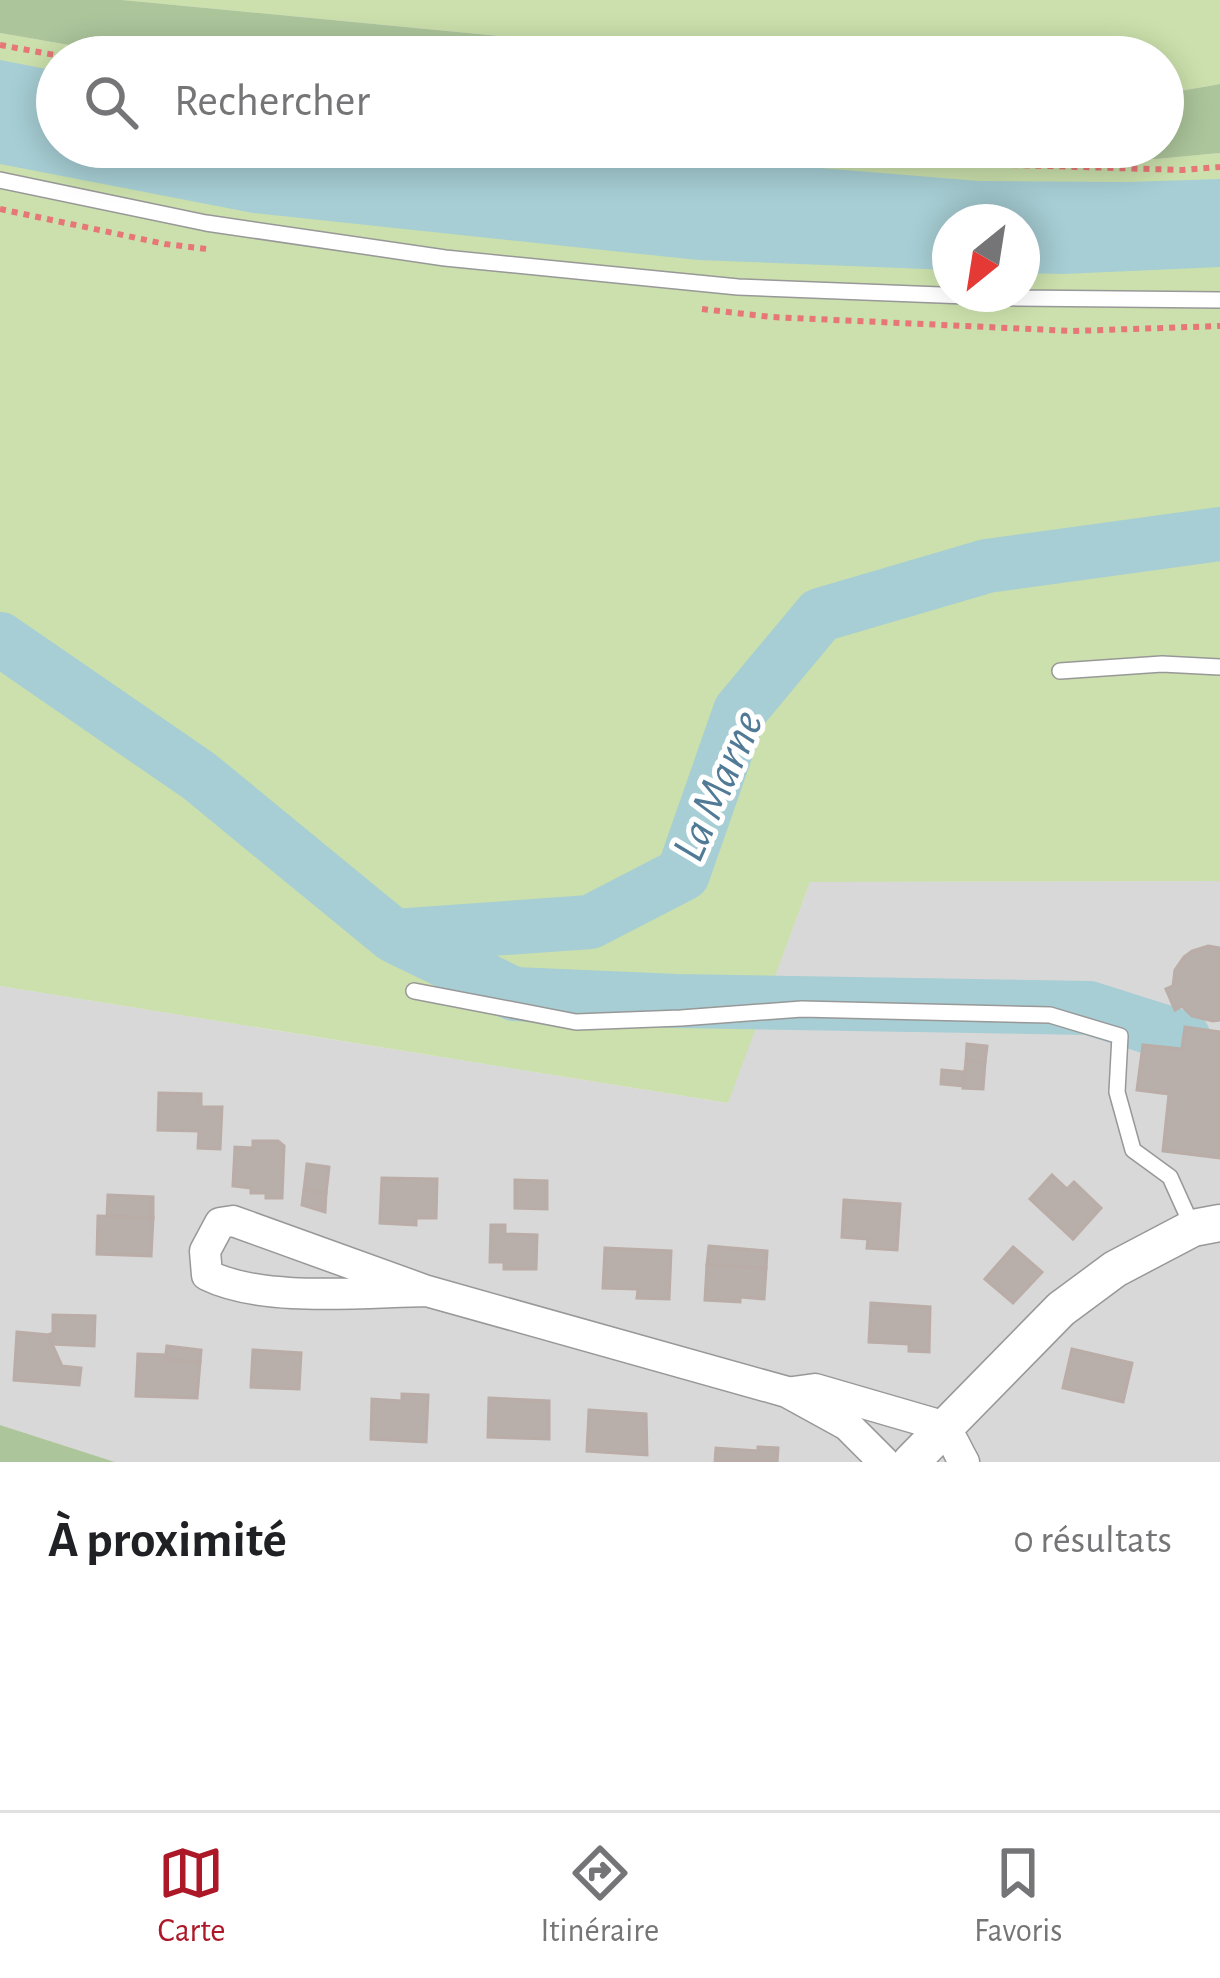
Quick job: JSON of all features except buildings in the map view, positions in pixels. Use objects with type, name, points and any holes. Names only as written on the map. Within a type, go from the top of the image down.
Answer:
[{"type":"street","points":[[427,1291],[292,1293],[228,1286],[207,1275],[205,1251],[220,1223],[233,1220],[427,1291],[787,1392],[847,1425],[884,1462]]},
{"type":"street","points":[[911,1462],[1061,1309],[1115,1269],[1207,1225]]},
{"type":"street","points":[[787,1392],[815,1389],[944,1429],[954,1438],[964,1462]]},
{"type":"lane","points":[[0,180],[206,223],[423,255],[738,287],[1220,300]]},
{"type":"lane","points":[[1060,671],[1162,664],[1220,667]]},
{"type":"lane","points":[[414,992],[575,1022],[802,1009],[1051,1015],[1120,1036],[1117,1092],[1133,1150],[1170,1177],[1207,1225]]},
{"type":"path","points":[[0,45],[36,52]]},
{"type":"path","points":[[1115,168],[1220,167]]},
{"type":"shaded area","points":[[1220,881],[1220,1462],[115,1462],[0,1425],[0,986],[727,1103],[810,882]]},
{"type":"green space","points":[[0,0],[122,0],[499,36],[36,39],[0,33]]},
{"type":"green space","points":[[122,0],[1220,0],[1220,84],[1184,90],[1184,36],[499,36]]},
{"type":"green space","points":[[0,33],[36,39],[36,168],[1184,168],[1184,156],[1220,153],[1220,881],[810,882],[728,1103],[0,986]]},
{"type":"green space","points":[[1220,84],[1220,153],[1184,156],[1184,90]]},
{"type":"green space","points":[[0,1425],[115,1462],[0,1462]]},
{"type":"water","points":[[0,60],[36,67],[36,168],[819,168],[979,181],[1220,179],[1220,267],[1040,273],[1040,204],[932,204],[932,269],[698,260],[253,213],[0,164]]},
{"type":"waterway","name":"La Marne","points":[[0,639],[199,776],[394,936],[590,922],[683,874],[740,711],[820,615],[987,566],[1220,534]]},
{"type":"waterway","name":"La Marne","points":[[400,939],[514,994],[1089,1008],[1184,1038]]}]
